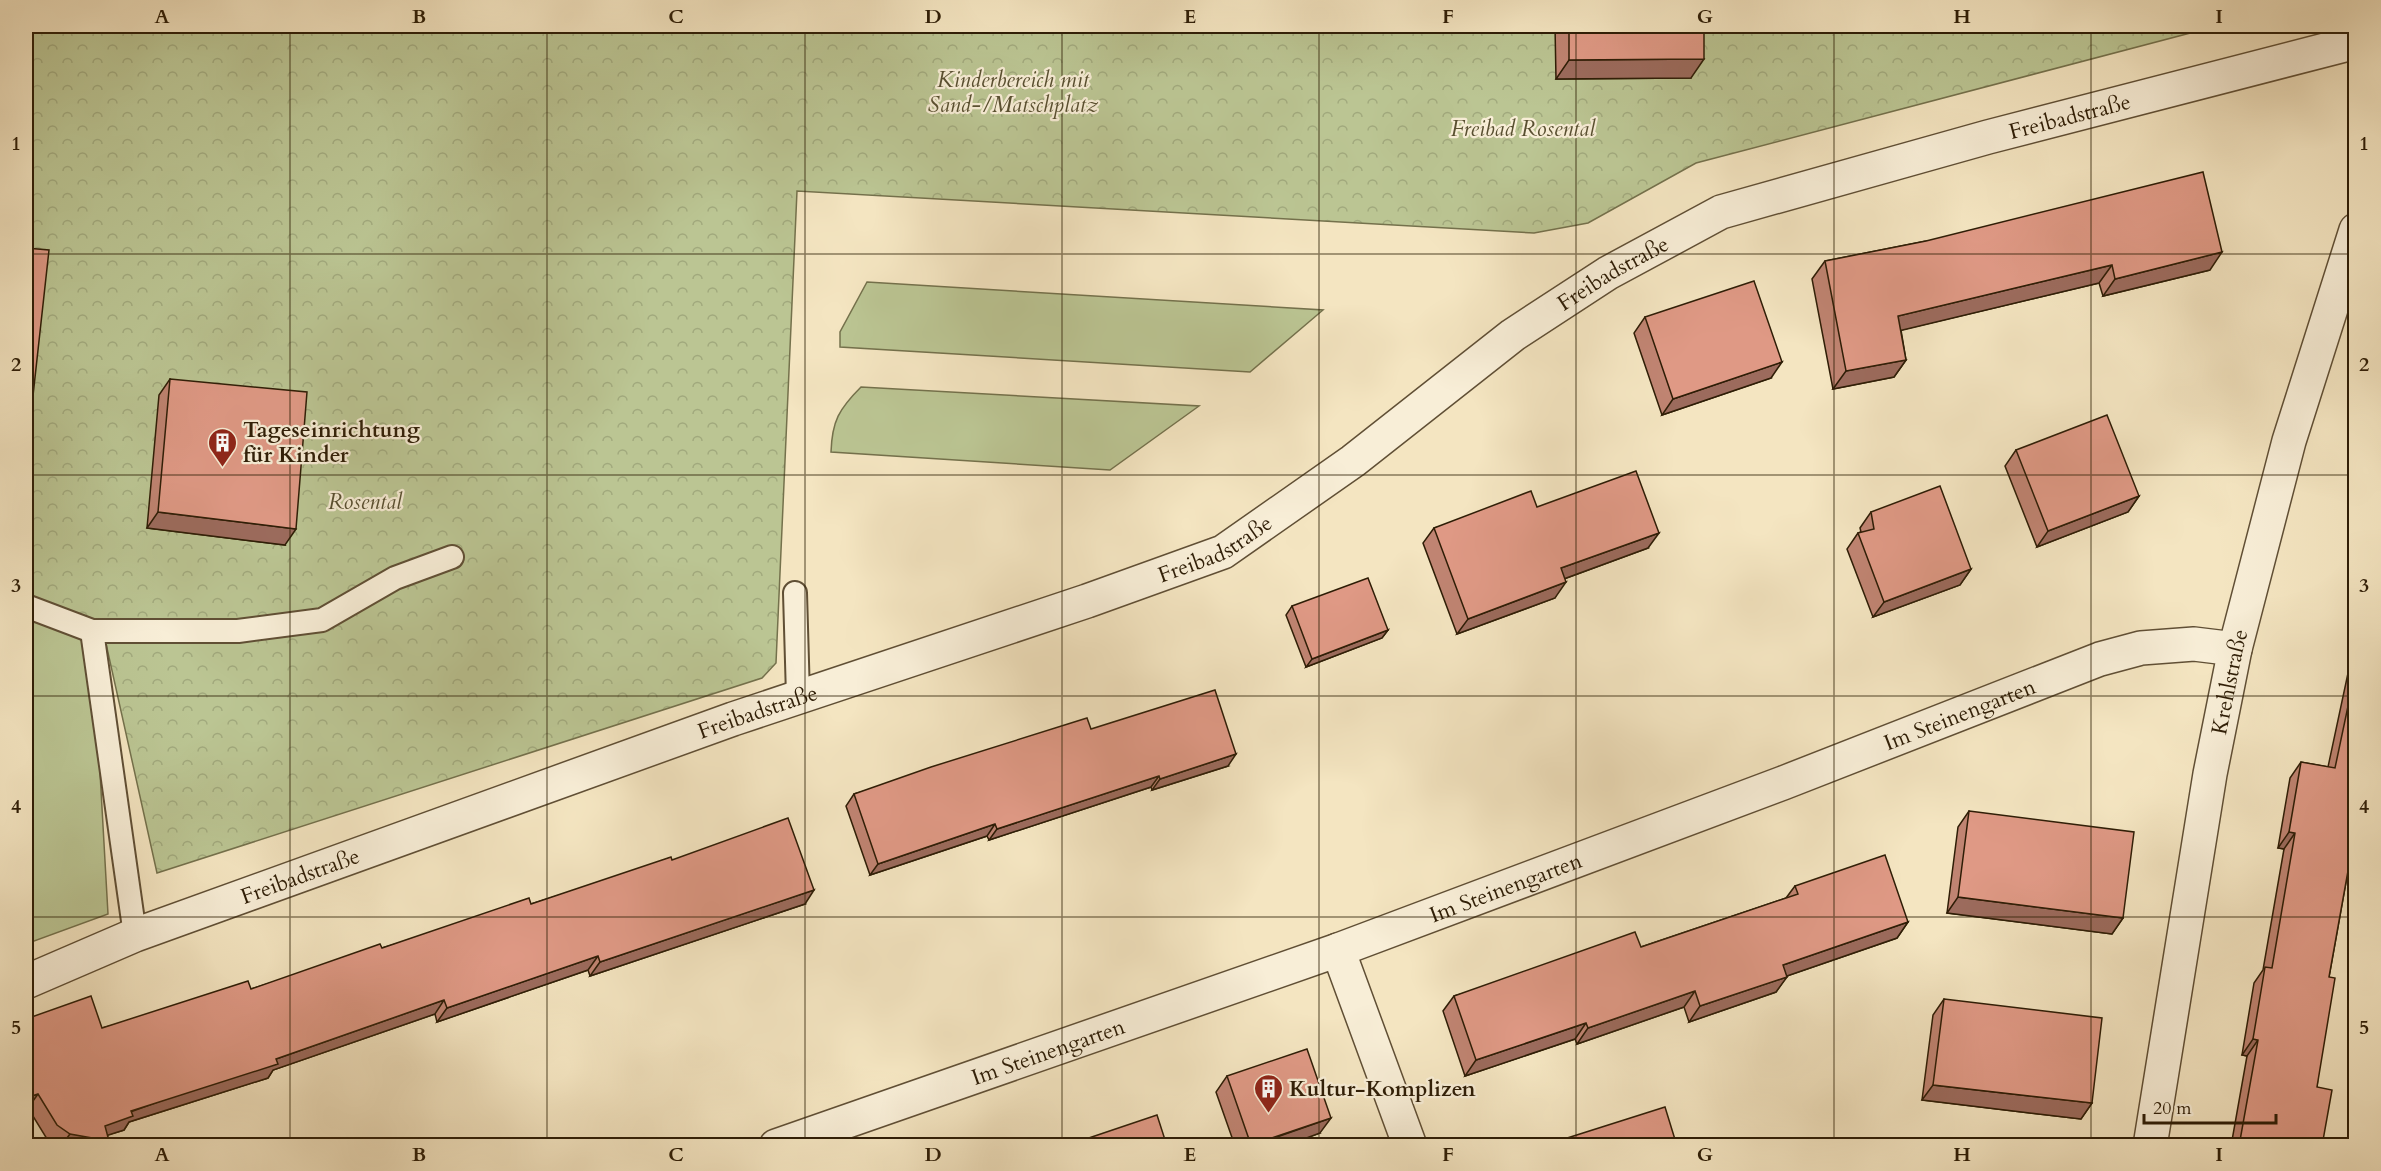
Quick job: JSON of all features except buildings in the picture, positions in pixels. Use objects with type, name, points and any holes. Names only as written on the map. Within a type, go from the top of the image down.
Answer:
[{"type":"street","name":"Freibadstraße","points":[[26,982],[135,935],[798,696],[1087,601],[1223,552],[1353,461],[1513,335],[1608,273],[1721,212],[2010,131],[2355,42]]},
{"type":"street","name":"Krehlstraße","points":[[2150,1146],[2210,774],[2235,649],[2289,441],[2355,230]]},
{"type":"street","name":"Im Steinengarten","points":[[776,1146],[1338,950],[1783,783],[2100,659],[2141,648],[2194,644],[2235,649]]},
{"type":"street","points":[[1338,950],[1410,1146]]},
{"type":"lane","points":[[26,606],[92,631],[238,631],[322,620],[395,578],[452,557]]},
{"type":"lane","points":[[795,593],[798,696]]},
{"type":"lane","points":[[92,631],[135,935]]},
{"type":"green space","points":[[26,26],[1822,26],[1835,30],[1867,26],[2217,26],[1696,163],[1588,223],[1534,233],[797,191],[776,663],[762,678],[157,873],[105,639],[26,613]]},
{"type":"green space","points":[[867,282],[1323,310],[1250,372],[840,347],[840,332]]},
{"type":"green space","points":[[861,387],[1199,406],[1110,470],[831,452],[833,432],[838,416]]},
{"type":"green space","points":[[26,611],[92,631],[108,914],[26,944]]},
{"type":"place","name":"Tageseinrichtung für Kinder","points":[[222,468]]},
{"type":"place","name":"Kultur-Komplizen","points":[[1268,1114]]},
{"type":"park label","name":"Kinderbereich mit Sand-/Matschplatz","points":[[1013,92]]},
{"type":"park label","name":"Freibad Rosental","points":[[1523,128]]},
{"type":"park label","name":"Rosental","points":[[365,501]]}]
